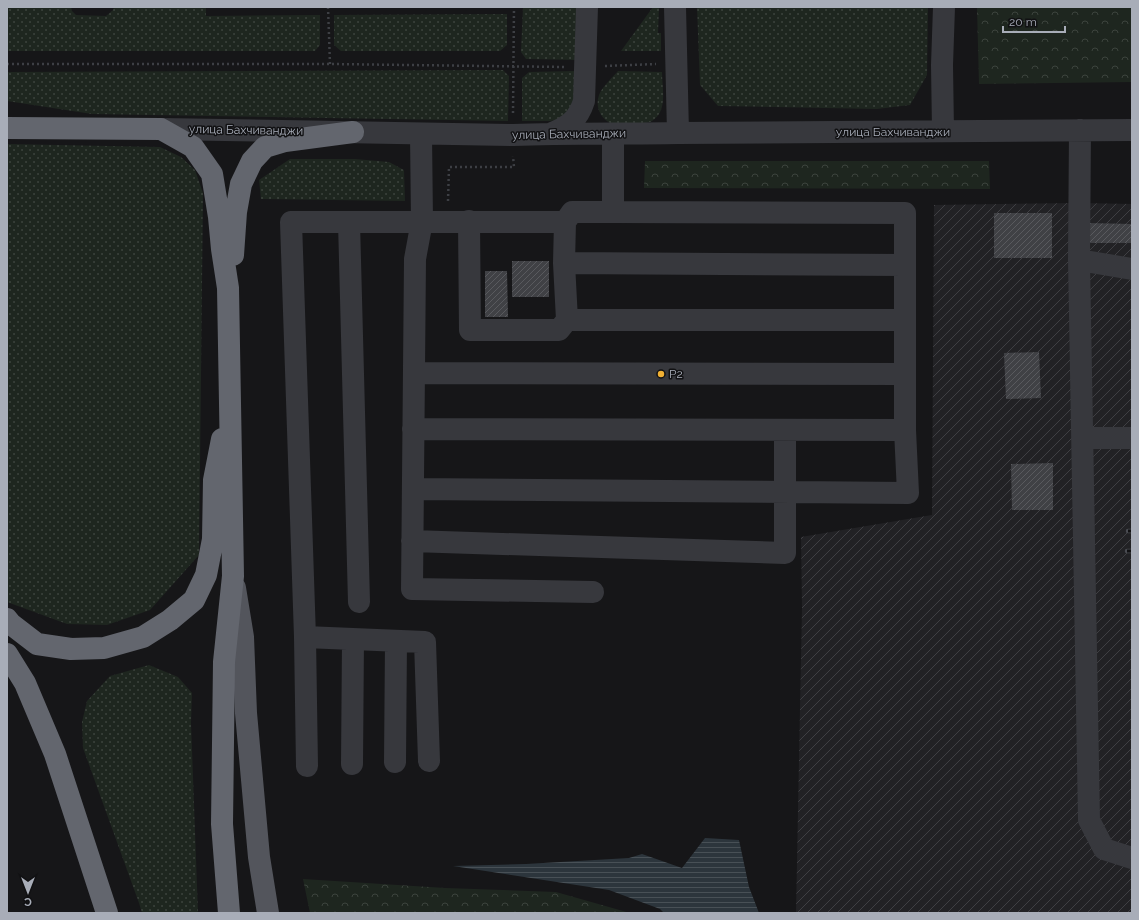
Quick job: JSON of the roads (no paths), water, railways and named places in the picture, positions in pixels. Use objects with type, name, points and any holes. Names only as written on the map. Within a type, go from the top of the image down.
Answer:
[{"type":"highway","name":"улица Бахчиванджи","points":[[7,128],[162,129]]},
{"type":"highway","points":[[162,129],[193,147],[212,174],[228,288],[233,576],[224,662],[222,824],[229,913]]},
{"type":"highway","points":[[228,288],[234,251],[236,212],[241,184],[252,161],[265,147],[285,141],[353,132]]},
{"type":"highway","points":[[7,619],[11,624],[37,644],[71,649],[104,648],[143,637],[170,620],[194,600],[206,575],[213,539],[214,480],[221,441],[230,409]]},
{"type":"highway","points":[[7,654],[24,683],[54,754],[107,913]]},
{"type":"main road","points":[[233,576],[243,637],[246,713],[259,857],[268,913]]},
{"type":"street","points":[[550,134],[572,123],[584,101],[587,7]]},
{"type":"street","points":[[675,7],[678,133]]},
{"type":"street","points":[[943,131],[942,65],[944,7]]},
{"type":"street","name":"улица Бахчиванджи","points":[[162,129],[512,135],[1132,130]]},
{"type":"street","points":[[1080,130],[1079,260],[1089,820],[1104,849],[1132,858]]},
{"type":"street","points":[[421,134],[422,221],[415,259],[412,589],[593,592]]},
{"type":"street","points":[[613,134],[613,212]]},
{"type":"street","points":[[413,489],[908,493],[905,430],[905,213],[572,212],[565,222],[564,263],[567,320],[558,330],[470,330],[469,221]]},
{"type":"street","points":[[306,766],[305,637],[291,222],[565,222]]},
{"type":"street","points":[[349,222],[359,602]]},
{"type":"street","points":[[1079,260],[1132,269]]},
{"type":"street","points":[[564,263],[905,265]]},
{"type":"street","points":[[567,320],[905,320]]},
{"type":"street","points":[[414,373],[905,374]]},
{"type":"street","points":[[414,429],[905,430]]},
{"type":"street","points":[[412,541],[785,553],[785,430]]},
{"type":"street","points":[[1083,438],[1132,438]]},
{"type":"street","points":[[305,637],[425,642],[429,761]]},
{"type":"street","points":[[352,764],[354,639]]},
{"type":"street","points":[[395,762],[396,641]]},
{"type":"railway","points":[[1127,551],[1132,551]]},
{"type":"place","name":"P2","points":[[661,374]]}]
